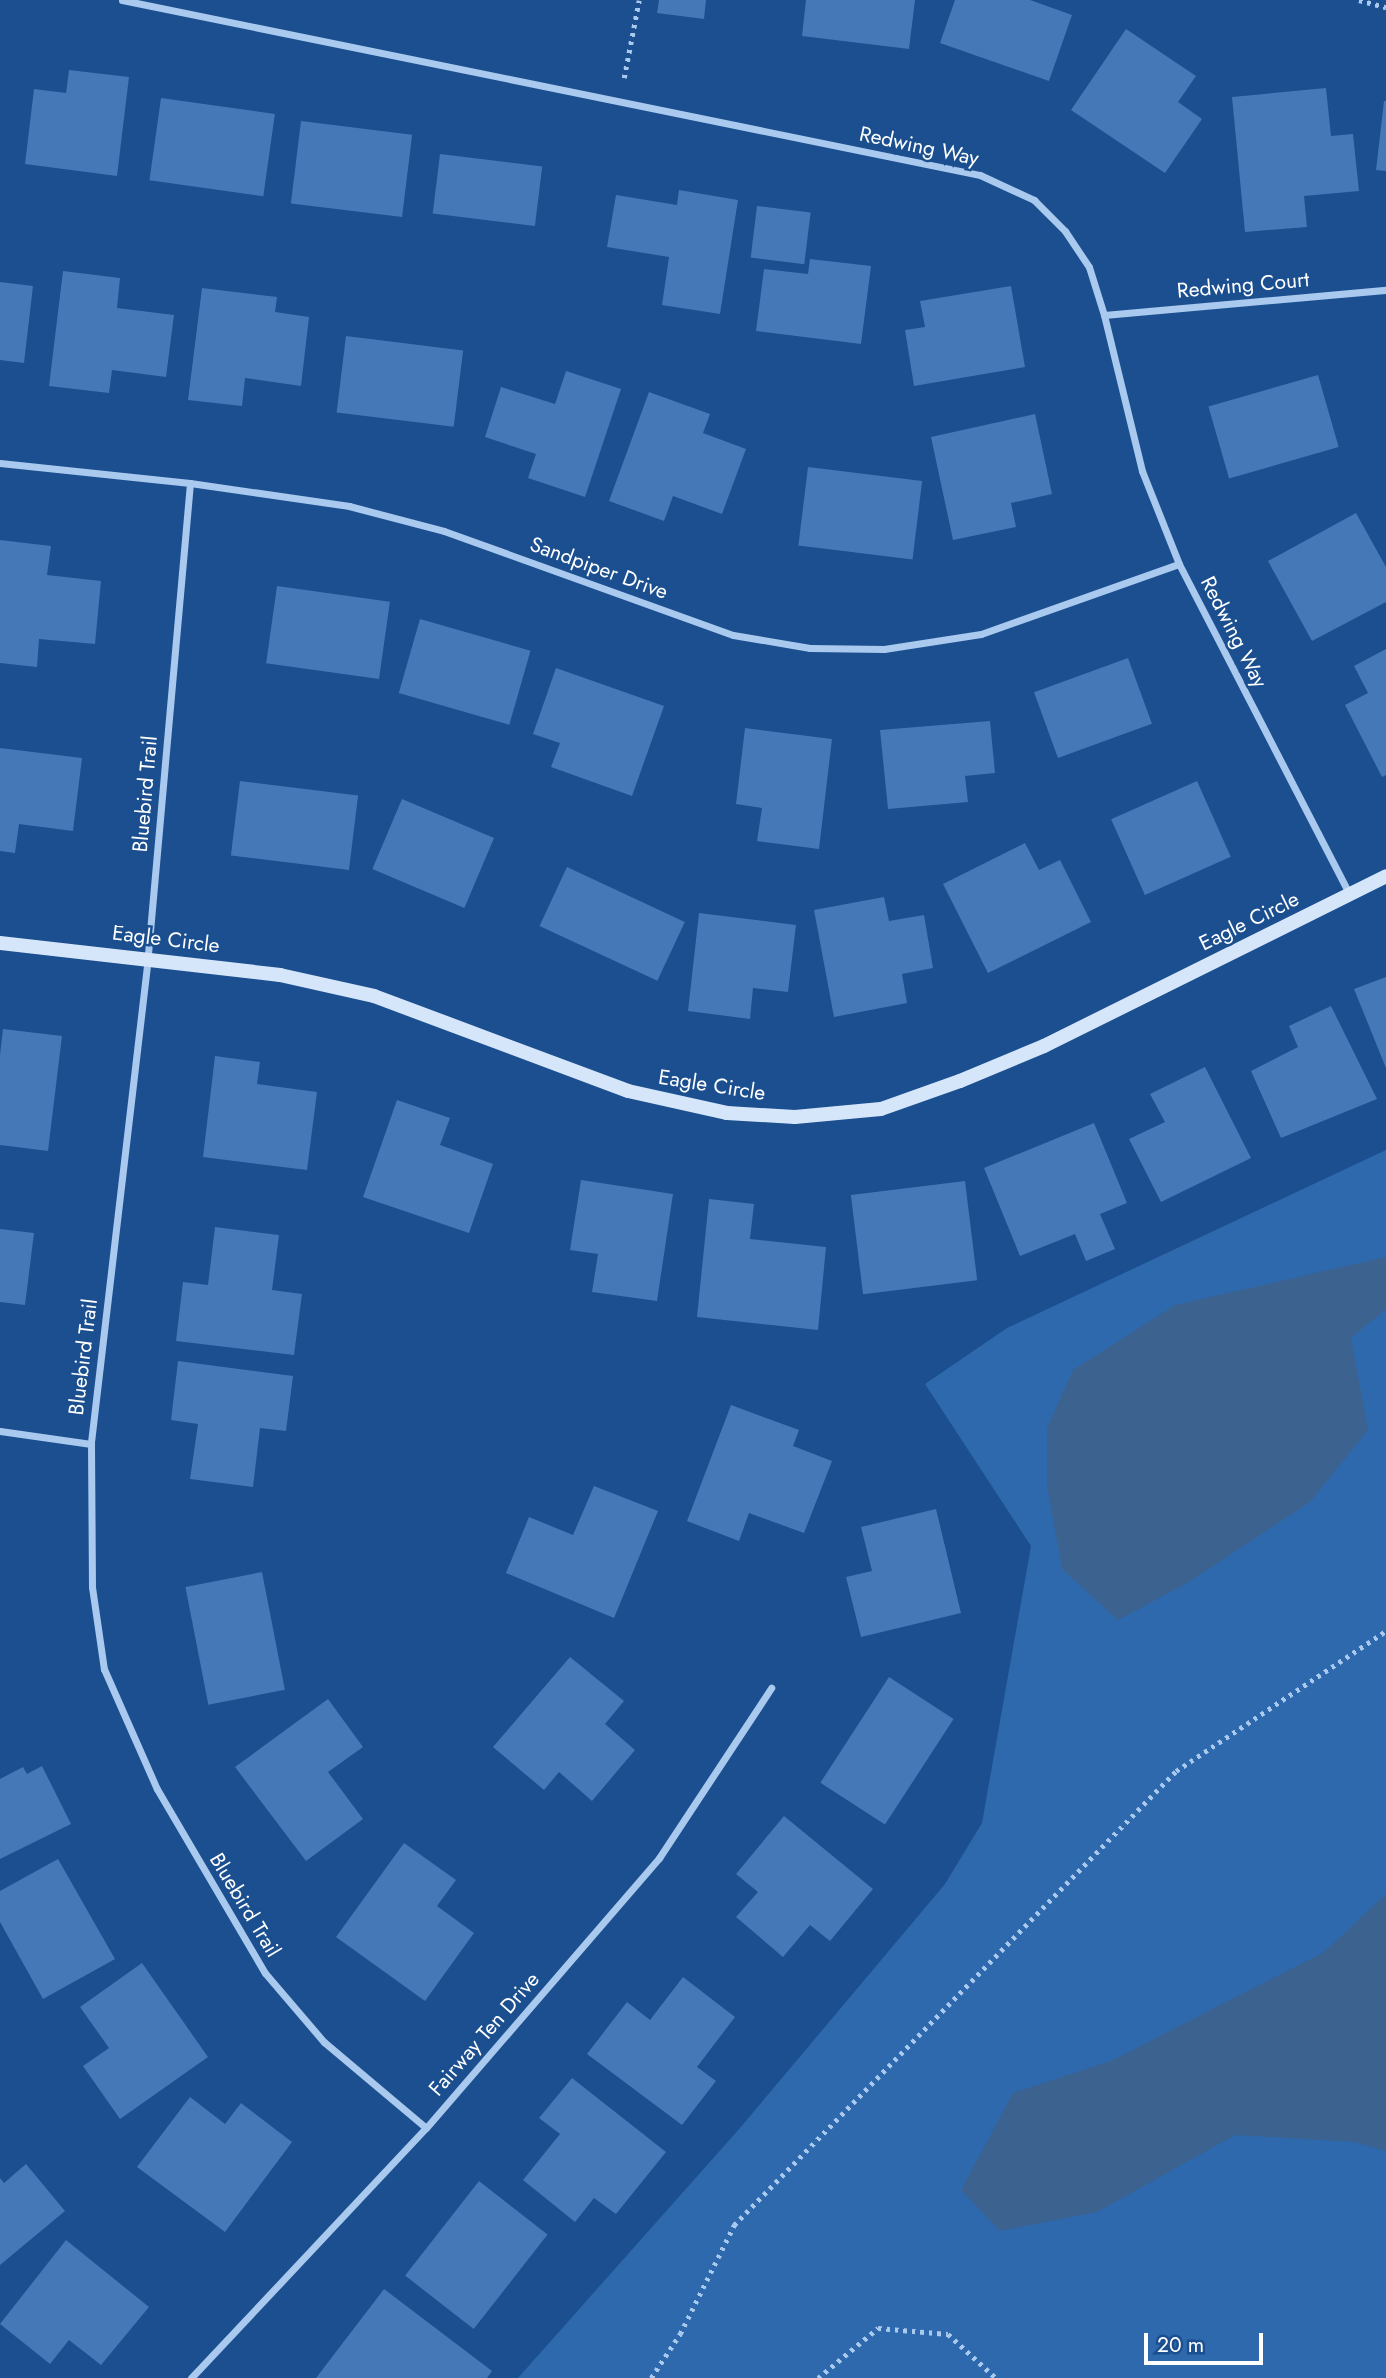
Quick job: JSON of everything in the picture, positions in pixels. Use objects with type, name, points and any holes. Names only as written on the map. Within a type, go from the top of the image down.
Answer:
[{"type":"street","name":"Redwing Way","points":[[122,0],[980,175],[1034,200],[1065,231],[1089,267],[1104,315],[1142,471],[1179,564],[1349,894]]},
{"type":"street","name":"Redwing Court","points":[[1104,315],[1386,290]]},
{"type":"street","name":"Sandpiper Drive","points":[[0,463],[190,483],[349,506],[430,527],[733,635],[810,648],[884,649],[981,634],[1179,564]]},
{"type":"street","name":"Bluebird Trail","points":[[190,483],[148,957],[91,1444],[93,1587],[104,1669],[158,1789],[265,1973],[324,2042],[426,2128]]},
{"type":"street","name":"Eagle Circle","points":[[0,943],[148,957],[280,975],[374,996],[628,1091],[727,1113],[794,1117],[881,1109],[960,1081],[1044,1046],[1386,876]]},
{"type":"street","points":[[0,1431],[91,1444]]},
{"type":"street","name":"Fairway Ten Drive","points":[[191,2378],[426,2128],[659,1858],[771,1688]]},
{"type":"path","points":[[619,102],[639,0]]},
{"type":"path","points":[[1359,0],[1386,7]]},
{"type":"path","points":[[651,2378],[680,2334],[734,2225],[1176,1771],[1386,1631]]},
{"type":"path","points":[[818,2378],[878,2328],[948,2334],[996,2378]]},
{"type":"shaded area","points":[[1386,1150],[1386,2378],[518,2378],[740,2128],[945,1884],[982,1823],[1031,1546],[925,1384],[1007,1328]]},
{"type":"shaded area","points":[[1386,1257],[1386,1309],[1351,1338],[1368,1430],[1310,1502],[1189,1582],[1118,1620],[1062,1569],[1047,1485],[1047,1428],[1073,1370],[1175,1305]]},
{"type":"shaded area","points":[[1386,1894],[1386,2151],[1354,2142],[1235,2135],[1097,2212],[1000,2231],[961,2190],[1013,2093],[1111,2061],[1324,1952]]},
{"type":"building","points":[[659,0],[706,0],[704,19],[657,13]]},
{"type":"building","points":[[806,0],[915,0],[909,49],[802,36]]},
{"type":"building","points":[[955,0],[1030,0],[1072,15],[1049,81],[940,43]]},
{"type":"building","points":[[1126,29],[1196,76],[1178,102],[1202,119],[1165,173],[1071,110]]},
{"type":"building","points":[[69,70],[129,77],[117,176],[25,164],[34,89],[66,93]]},
{"type":"building","points":[[1326,88],[1331,136],[1353,134],[1359,191],[1304,196],[1307,227],[1245,232],[1232,97]]},
{"type":"building","points":[[161,98],[275,114],[263,196],[149,180]]},
{"type":"building","points":[[1386,101],[1386,171],[1376,170]]},
{"type":"building","points":[[301,121],[412,135],[402,217],[291,203]]},
{"type":"building","points":[[440,154],[542,167],[535,226],[433,214]]},
{"type":"building","points":[[679,190],[738,200],[720,314],[662,305],[669,257],[607,247],[616,195],[677,205]]},
{"type":"building","points":[[757,206],[811,213],[804,264],[751,258]]},
{"type":"building","points":[[810,259],[871,266],[861,344],[756,331],[764,269],[808,274]]},
{"type":"building","points":[[63,271],[120,278],[117,308],[174,315],[166,377],[112,370],[109,393],[49,386]]},
{"type":"building","points":[[0,282],[33,286],[24,363],[0,360]]},
{"type":"building","points":[[1011,286],[1025,367],[914,386],[905,330],[925,327],[920,301]]},
{"type":"building","points":[[202,288],[277,297],[275,312],[309,317],[301,386],[245,378],[242,406],[188,400]]},
{"type":"building","points":[[346,336],[463,350],[454,427],[337,412]]},
{"type":"building","points":[[566,371],[621,389],[585,497],[528,478],[536,454],[485,437],[501,387],[555,404]]},
{"type":"building","points":[[1318,375],[1339,447],[1229,479],[1208,406]]},
{"type":"building","points":[[649,392],[710,414],[703,433],[746,449],[722,514],[673,496],[664,521],[609,501]]},
{"type":"building","points":[[1035,414],[1052,494],[1011,503],[1016,527],[953,540],[931,437]]},
{"type":"building","points":[[808,467],[922,481],[913,559],[798,545]]},
{"type":"building","points":[[1356,513],[1386,567],[1386,602],[1312,641],[1268,561]]},
{"type":"building","points":[[0,540],[51,546],[47,575],[101,581],[95,644],[39,639],[37,667],[0,663]]},
{"type":"building","points":[[277,586],[390,602],[379,679],[266,663]]},
{"type":"building","points":[[420,619],[531,651],[509,725],[399,693]]},
{"type":"building","points":[[1386,649],[1386,775],[1382,777],[1345,705],[1368,693],[1354,666]]},
{"type":"building","points":[[1128,658],[1152,724],[1058,758],[1034,692]]},
{"type":"building","points":[[556,668],[664,706],[632,796],[551,767],[560,743],[533,734]]},
{"type":"building","points":[[990,721],[995,773],[965,776],[968,802],[888,809],[880,730]]},
{"type":"building","points":[[745,728],[832,739],[819,849],[757,841],[762,808],[736,804]]},
{"type":"building","points":[[0,748],[82,758],[73,831],[19,824],[15,853],[0,851]]},
{"type":"building","points":[[240,781],[358,796],[349,870],[231,855]]},
{"type":"building","points":[[1197,781],[1231,857],[1145,895],[1111,819]]},
{"type":"building","points":[[402,799],[494,838],[464,908],[372,869]]},
{"type":"building","points":[[1025,843],[1039,870],[1060,860],[1091,922],[988,973],[943,884]]},
{"type":"building","points":[[567,867],[685,922],[657,981],[540,926]]},
{"type":"building","points":[[884,897],[889,921],[924,915],[933,968],[902,974],[907,1003],[834,1017],[814,910]]},
{"type":"building","points":[[699,913],[796,925],[788,992],[753,988],[750,1019],[688,1011]]},
{"type":"building","points":[[1386,977],[1386,1068],[1354,989]]},
{"type":"building","points":[[1331,1006],[1377,1099],[1281,1138],[1251,1071],[1298,1047],[1289,1026]]},
{"type":"building","points":[[3,1029],[62,1036],[48,1151],[0,1145],[0,1055]]},
{"type":"building","points":[[215,1056],[260,1062],[257,1084],[317,1092],[307,1170],[203,1157]]},
{"type":"building","points":[[1205,1067],[1251,1158],[1161,1202],[1129,1139],[1165,1122],[1150,1094]]},
{"type":"building","points":[[397,1100],[450,1118],[440,1145],[493,1164],[469,1233],[363,1197]]},
{"type":"building","points":[[1094,1123],[1127,1203],[1100,1214],[1115,1249],[1086,1261],[1075,1234],[1020,1256],[984,1168]]},
{"type":"building","points":[[581,1180],[673,1194],[657,1301],[592,1292],[598,1254],[570,1250]]},
{"type":"building","points":[[965,1181],[977,1280],[863,1294],[851,1195]]},
{"type":"building","points":[[709,1199],[754,1204],[750,1239],[826,1247],[818,1330],[697,1317]]},
{"type":"building","points":[[215,1227],[279,1235],[272,1290],[302,1294],[294,1355],[176,1341],[183,1282],[208,1285]]},
{"type":"building","points":[[0,1229],[34,1233],[25,1305],[0,1302]]},
{"type":"building","points":[[178,1361],[293,1376],[286,1431],[260,1428],[253,1487],[190,1479],[198,1424],[171,1420]]},
{"type":"building","points":[[731,1405],[799,1430],[793,1446],[832,1461],[804,1533],[749,1513],[739,1541],[687,1521]]},
{"type":"building","points":[[594,1486],[658,1511],[614,1618],[506,1573],[529,1517],[573,1535]]},
{"type":"building","points":[[936,1509],[961,1613],[861,1637],[846,1577],[872,1571],[861,1527]]},
{"type":"building","points":[[262,1572],[285,1690],[208,1705],[185,1587]]},
{"type":"building","points":[[570,1657],[624,1701],[605,1724],[635,1750],[592,1801],[559,1772],[544,1790],[493,1747]]},
{"type":"building","points":[[889,1677],[954,1719],[885,1825],[820,1783]]},
{"type":"building","points":[[328,1699],[363,1747],[328,1772],[363,1819],[306,1861],[235,1767]]},
{"type":"building","points":[[42,1766],[71,1824],[0,1859],[0,1779],[23,1767],[27,1774]]},
{"type":"building","points":[[784,1816],[873,1889],[830,1941],[810,1925],[783,1957],[736,1917],[758,1892],[736,1874]]},
{"type":"building","points":[[404,1843],[456,1880],[437,1906],[474,1933],[425,2001],[336,1937]]},
{"type":"building","points":[[58,1859],[115,1959],[43,1999],[0,1922],[0,1891]]},
{"type":"building","points":[[142,1963],[208,2057],[120,2119],[83,2066],[109,2048],[80,2007]]},
{"type":"building","points":[[683,1977],[735,2017],[697,2067],[716,2081],[682,2125],[587,2054],[627,2002],[650,2020]]},
{"type":"building","points":[[572,2078],[666,2152],[616,2214],[594,2198],[575,2222],[523,2180],[560,2134],[539,2118]]},
{"type":"building","points":[[190,2097],[225,2124],[241,2103],[292,2142],[225,2232],[137,2167]]},
{"type":"building","points":[[26,2164],[65,2211],[0,2265],[0,2178],[4,2183]]},
{"type":"building","points":[[479,2181],[548,2235],[474,2329],[405,2276]]},
{"type":"building","points":[[66,2240],[149,2307],[101,2365],[69,2340],[50,2364],[0,2324]]},
{"type":"building","points":[[384,2289],[492,2371],[487,2378],[316,2378]]}]
